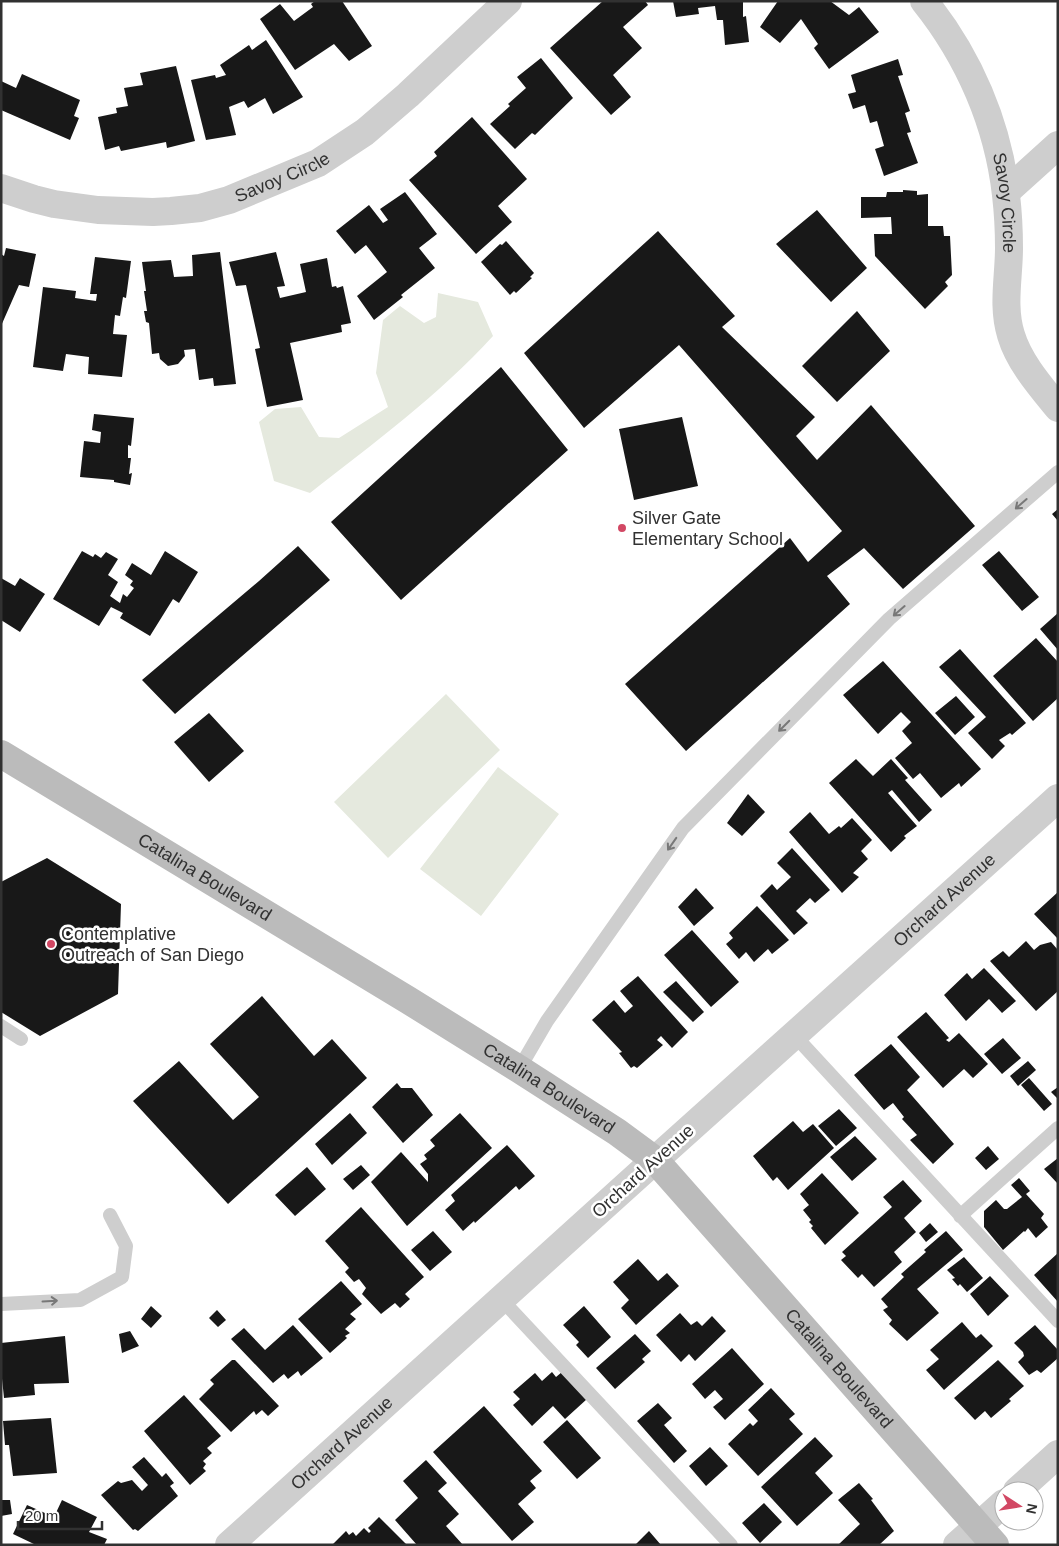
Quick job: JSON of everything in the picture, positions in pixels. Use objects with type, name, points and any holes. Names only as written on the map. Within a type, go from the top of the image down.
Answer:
[{"type":"main road","name":"Catalina Boulevard","points":[[1,754],[408,1000],[617,1132],[655,1160],[987,1535]]},
{"type":"street","name":"Savoy Circle","points":[[1,188],[54,204],[98,210],[171,211],[200,208],[229,200],[318,163],[365,132],[408,95],[508,1]]},
{"type":"street","name":"Savoy Circle","points":[[924,1],[942,23],[964,60],[983,100],[998,152],[1006,192],[1009,249],[1007,317],[1011,336],[1018,352],[1036,380],[1058,408]]},
{"type":"street","points":[[1006,192],[1058,145]]},
{"type":"street","name":"Orchard Avenue","points":[[229,1545],[1058,798]]},
{"type":"street","points":[[1028,1481],[1058,1454]]},
{"type":"street","points":[[957,1545],[987,1535],[994,1522]]},
{"type":"lane","points":[[519,1069],[547,1022],[683,828],[889,619],[1058,472]]},
{"type":"lane","points":[[1,1026],[21,1039]]},
{"type":"lane","points":[[795,1036],[1058,1321]]},
{"type":"lane","points":[[960,1216],[1058,1128]]},
{"type":"lane","points":[[1,1304],[80,1300],[122,1277],[126,1246],[110,1215]]},
{"type":"lane","points":[[502,1300],[731,1545]]},
{"type":"shaded area","points":[[438,293],[478,302],[493,336],[428,399],[310,493],[274,481],[259,422],[275,409],[301,407],[319,437],[339,438],[388,407],[376,373],[383,320],[400,306],[424,323],[436,317]]},
{"type":"shaded area","points":[[446,694],[500,750],[388,858],[334,802]]},
{"type":"shaded area","points":[[498,767],[559,814],[481,916],[420,869]]},
{"type":"building","points":[[315,1],[342,1],[372,46],[349,61],[334,44],[295,70],[260,19],[280,4],[294,21],[313,7],[311,4]]},
{"type":"building","points":[[603,1],[645,1],[648,5],[623,27],[642,48],[613,75],[631,97],[611,115],[550,48]]},
{"type":"building","points":[[673,1],[743,1],[743,17],[746,16],[749,42],[725,45],[723,20],[717,20],[715,6],[698,8],[699,14],[676,17]]},
{"type":"building","points":[[778,1],[830,1],[849,15],[859,7],[879,32],[829,69],[814,48],[818,44],[801,19],[780,43],[760,27]]},
{"type":"building","points":[[266,40],[303,97],[273,114],[265,98],[248,108],[244,101],[229,107],[236,135],[206,140],[191,80],[215,75],[216,78],[226,75],[220,65],[249,45],[252,50]]},
{"type":"building","points":[[541,58],[573,98],[535,135],[532,133],[515,149],[490,124],[526,88],[517,77]]},
{"type":"building","points":[[898,59],[903,75],[898,76],[910,111],[905,113],[911,132],[907,133],[918,163],[884,176],[875,149],[884,146],[877,121],[870,123],[865,105],[853,109],[848,94],[856,92],[851,75]]},
{"type":"building","points":[[176,66],[195,141],[167,148],[166,142],[121,151],[119,146],[105,150],[98,117],[117,113],[116,108],[128,106],[124,88],[143,85],[140,73]]},
{"type":"building","points":[[22,74],[80,100],[74,116],[79,118],[70,140],[1,110],[1,81],[16,88]]},
{"type":"building","points":[[472,117],[527,179],[498,206],[512,222],[476,254],[409,180],[437,156],[434,152]]},
{"type":"building","points":[[903,190],[917,191],[917,195],[928,194],[928,226],[943,226],[944,236],[950,236],[952,275],[945,282],[948,286],[925,309],[875,256],[874,234],[892,234],[891,217],[861,218],[861,197],[886,197],[887,192],[903,192]]},
{"type":"building","points":[[405,192],[437,234],[419,248],[435,268],[401,295],[403,297],[374,320],[357,296],[387,272],[366,245],[355,254],[336,231],[369,205],[383,223],[388,220],[380,209]]},
{"type":"building","points":[[817,210],[867,268],[831,302],[776,244]]},
{"type":"building","points":[[658,231],[735,316],[722,327],[815,417],[796,436],[817,460],[871,405],[975,526],[903,589],[864,548],[827,576],[850,604],[686,751],[625,684],[790,538],[808,562],[842,531],[679,345],[584,428],[524,353]]},
{"type":"building","points":[[506,241],[534,273],[530,277],[532,278],[516,293],[514,291],[510,295],[481,262],[500,244],[502,245]]},
{"type":"building","points":[[6,248],[36,254],[29,287],[19,285],[1,326],[1,254],[4,256]]},
{"type":"building","points":[[220,252],[236,384],[214,386],[213,378],[199,380],[195,349],[184,350],[185,356],[178,364],[168,366],[160,359],[159,353],[152,354],[149,323],[146,322],[144,311],[147,311],[142,262],[171,260],[174,277],[193,276],[192,255]]},
{"type":"building","points":[[276,252],[285,286],[277,287],[280,298],[306,292],[300,264],[327,258],[332,287],[343,286],[351,323],[341,325],[342,332],[290,343],[303,400],[267,407],[255,349],[260,348],[246,285],[236,286],[229,262]]},
{"type":"building","points":[[95,257],[131,261],[126,298],[123,297],[120,316],[115,315],[113,334],[127,335],[122,377],[88,374],[89,357],[66,354],[63,371],[33,367],[43,287],[76,291],[75,298],[96,301],[97,294],[90,294]]},
{"type":"building","points":[[857,311],[890,351],[837,402],[802,366]]},
{"type":"building","points":[[501,367],[568,450],[401,600],[331,522]]},
{"type":"building","points":[[94,414],[134,418],[131,446],[128,445],[128,458],[131,458],[129,474],[132,473],[130,485],[114,482],[114,480],[80,477],[84,441],[100,443],[101,432],[92,430]]},
{"type":"building","points":[[682,417],[698,486],[634,500],[619,429]]},
{"type":"building","points":[[1058,509],[1058,521],[1052,514]]},
{"type":"building","points":[[298,546],[330,580],[175,714],[142,680]]},
{"type":"building","points":[[82,551],[93,557],[95,554],[101,558],[106,552],[118,559],[108,575],[118,582],[110,596],[120,603],[123,594],[127,597],[134,588],[130,585],[133,581],[125,575],[132,563],[151,575],[165,551],[198,572],[179,603],[173,599],[150,636],[120,618],[123,613],[111,607],[99,626],[53,599]]},
{"type":"building","points":[[999,551],[1039,597],[1022,611],[982,565]]},
{"type":"building","points":[[1,578],[15,586],[20,578],[45,594],[20,632],[1,620]]},
{"type":"building","points":[[1058,613],[1058,650],[1040,629]]},
{"type":"building","points":[[1036,638],[1058,662],[1058,698],[1033,721],[993,676]]},
{"type":"building","points":[[960,649],[1026,723],[1012,735],[1010,733],[999,740],[1005,746],[992,759],[968,733],[986,717],[939,667]]},
{"type":"building","points":[[883,661],[981,769],[961,787],[959,783],[941,798],[920,773],[913,779],[895,758],[912,743],[902,731],[911,722],[901,712],[878,734],[843,695]]},
{"type":"building","points":[[956,696],[975,717],[955,735],[935,713]]},
{"type":"building","points":[[209,713],[244,751],[209,782],[174,742]]},
{"type":"building","points":[[856,759],[873,776],[891,759],[908,778],[905,780],[932,810],[919,822],[892,790],[888,793],[917,826],[904,836],[906,838],[891,852],[829,783]]},
{"type":"building","points":[[748,794],[765,812],[742,836],[727,823]]},
{"type":"building","points":[[810,812],[829,834],[839,826],[841,828],[852,818],[872,840],[861,851],[868,859],[853,873],[859,877],[842,893],[789,832]]},
{"type":"building","points":[[792,848],[830,890],[815,903],[810,898],[796,911],[808,923],[794,935],[760,896],[772,884],[777,890],[791,877],[777,863]]},
{"type":"building","points":[[47,858],[121,904],[118,994],[40,1036],[1,1012],[1,882]]},
{"type":"building","points":[[696,888],[714,908],[694,926],[678,907]]},
{"type":"building","points":[[1058,892],[1058,939],[1034,914]]},
{"type":"building","points":[[757,906],[789,940],[772,954],[768,949],[754,962],[746,952],[739,959],[726,944],[733,938],[729,933]]},
{"type":"building","points":[[692,930],[739,982],[711,1007],[664,955]]},
{"type":"building","points":[[1026,941],[1034,950],[1040,945],[1051,942],[1058,950],[1058,991],[1036,1011],[990,961],[1003,951],[1009,957]]},
{"type":"building","points":[[984,968],[1016,1001],[1002,1013],[989,999],[966,1021],[944,995],[967,973],[972,979]]},
{"type":"building","points":[[638,976],[688,1032],[672,1048],[661,1036],[657,1040],[663,1045],[637,1068],[634,1066],[631,1068],[619,1053],[622,1052],[592,1020],[614,1000],[625,1013],[633,1006],[620,991]]},
{"type":"building","points":[[676,981],[704,1012],[693,1022],[663,992]]},
{"type":"building","points":[[262,996],[314,1056],[332,1039],[367,1078],[228,1204],[133,1101],[179,1061],[233,1120],[259,1097],[210,1044]]},
{"type":"building","points":[[926,1012],[949,1038],[946,1040],[949,1042],[959,1033],[988,1064],[973,1078],[964,1069],[943,1088],[897,1037]]},
{"type":"building","points":[[1003,1038],[1021,1058],[1002,1074],[984,1054]]},
{"type":"building","points":[[891,1044],[920,1077],[907,1090],[954,1144],[933,1164],[910,1140],[917,1135],[902,1119],[904,1117],[893,1103],[884,1110],[854,1075]]},
{"type":"building","points":[[1028,1061],[1036,1070],[1018,1086],[1010,1076]]},
{"type":"building","points":[[1029,1078],[1052,1104],[1044,1111],[1021,1085]]},
{"type":"building","points":[[397,1083],[401,1088],[412,1088],[433,1115],[403,1143],[372,1107]]},
{"type":"building","points":[[1058,1087],[1058,1099],[1051,1092]]},
{"type":"building","points":[[839,1109],[857,1128],[836,1146],[818,1126]]},
{"type":"building","points":[[350,1113],[367,1133],[332,1165],[315,1144]]},
{"type":"building","points":[[460,1113],[492,1148],[407,1226],[371,1182],[401,1152],[428,1182],[428,1174],[420,1164],[427,1159],[424,1155],[435,1146],[430,1140]]},
{"type":"building","points":[[793,1121],[803,1132],[813,1124],[834,1148],[788,1190],[777,1177],[773,1181],[753,1156]]},
{"type":"building","points":[[855,1136],[877,1159],[852,1181],[830,1157]]},
{"type":"building","points":[[507,1145],[535,1176],[519,1190],[516,1186],[475,1223],[474,1221],[463,1231],[445,1210],[455,1201],[451,1195]]},
{"type":"building","points":[[988,1146],[999,1159],[986,1170],[975,1158]]},
{"type":"building","points":[[1058,1158],[1058,1184],[1044,1169]]},
{"type":"building","points":[[361,1165],[370,1175],[353,1190],[343,1179]]},
{"type":"building","points":[[307,1167],[326,1189],[295,1216],[275,1195]]},
{"type":"building","points":[[822,1173],[859,1213],[825,1245],[811,1228],[813,1226],[809,1222],[811,1220],[803,1210],[809,1205],[800,1194]]},
{"type":"building","points":[[1019,1178],[1030,1191],[1026,1194],[1044,1214],[1041,1218],[1048,1227],[1036,1238],[1028,1228],[1003,1250],[984,1227],[984,1211],[996,1200],[1004,1209],[1007,1209],[1022,1197],[1011,1185]]},
{"type":"building","points":[[903,1180],[922,1201],[904,1218],[916,1232],[894,1252],[902,1262],[874,1287],[862,1274],[858,1278],[841,1260],[846,1256],[842,1252],[892,1207],[883,1197]]},
{"type":"building","points":[[361,1207],[424,1277],[405,1294],[410,1299],[400,1308],[395,1303],[381,1314],[362,1294],[366,1288],[359,1279],[354,1282],[345,1272],[349,1268],[325,1241]]},
{"type":"building","points":[[930,1223],[938,1232],[926,1242],[919,1233]]},
{"type":"building","points":[[433,1231],[452,1252],[430,1271],[411,1250]]},
{"type":"building","points":[[946,1231],[963,1250],[917,1289],[939,1313],[907,1341],[889,1324],[892,1320],[883,1310],[888,1307],[881,1299],[904,1277],[901,1274]]},
{"type":"building","points":[[1058,1253],[1058,1302],[1034,1275]]},
{"type":"building","points":[[964,1257],[983,1278],[967,1292],[960,1284],[958,1286],[952,1279],[955,1278],[947,1270]]},
{"type":"building","points":[[638,1259],[658,1281],[667,1273],[679,1286],[636,1325],[621,1308],[629,1300],[613,1282]]},
{"type":"building","points":[[990,1276],[1009,1296],[988,1316],[970,1294]]},
{"type":"building","points":[[341,1281],[362,1304],[350,1314],[356,1319],[345,1329],[350,1333],[345,1336],[347,1338],[330,1353],[298,1319]]},
{"type":"building","points":[[151,1306],[162,1316],[151,1328],[141,1319]]},
{"type":"building","points":[[584,1306],[611,1337],[588,1358],[576,1345],[579,1342],[563,1325]]},
{"type":"building","points":[[217,1310],[226,1320],[218,1327],[209,1318]]},
{"type":"building","points":[[680,1313],[691,1325],[697,1321],[702,1326],[712,1316],[726,1331],[695,1361],[689,1354],[681,1362],[656,1335]]},
{"type":"building","points":[[962,1322],[976,1338],[981,1334],[993,1346],[944,1390],[926,1370],[939,1359],[930,1350]]},
{"type":"building","points":[[293,1325],[323,1358],[301,1376],[298,1371],[288,1379],[284,1374],[273,1383],[231,1339],[244,1328],[265,1350]]},
{"type":"building","points":[[1035,1325],[1058,1350],[1058,1358],[1041,1373],[1037,1370],[1029,1375],[1018,1362],[1024,1356],[1023,1352],[1014,1343]]},
{"type":"building","points":[[130,1331],[139,1346],[122,1353],[119,1334]]},
{"type":"building","points":[[635,1334],[651,1351],[642,1359],[645,1362],[615,1389],[596,1368]]},
{"type":"building","points":[[65,1336],[69,1383],[34,1384],[35,1395],[4,1398],[1,1343]]},
{"type":"building","points":[[732,1348],[764,1384],[725,1420],[713,1407],[723,1399],[715,1390],[705,1399],[692,1384]]},
{"type":"building","points":[[232,1360],[235,1360],[279,1406],[268,1416],[262,1410],[256,1415],[254,1411],[231,1432],[199,1399],[214,1384],[210,1380]]},
{"type":"building","points":[[998,1360],[1024,1386],[1009,1399],[1011,1401],[991,1418],[985,1411],[975,1420],[954,1398]]},
{"type":"building","points":[[552,1372],[556,1377],[562,1372],[587,1399],[565,1419],[553,1406],[532,1426],[513,1405],[520,1399],[513,1392],[535,1373],[542,1381]]},
{"type":"building","points":[[771,1388],[795,1414],[789,1419],[803,1434],[758,1476],[728,1444],[750,1423],[753,1426],[758,1421],[748,1410]]},
{"type":"building","points":[[184,1395],[221,1436],[207,1448],[212,1453],[203,1461],[206,1464],[203,1468],[206,1471],[190,1485],[144,1431]]},
{"type":"building","points":[[658,1403],[672,1418],[664,1425],[687,1451],[674,1463],[637,1421]]},
{"type":"building","points":[[484,1406],[542,1471],[530,1481],[536,1488],[518,1504],[534,1522],[512,1541],[433,1452]]},
{"type":"building","points":[[51,1418],[57,1473],[13,1476],[9,1445],[5,1445],[3,1421]]},
{"type":"building","points":[[567,1420],[601,1458],[577,1479],[543,1442]]},
{"type":"building","points":[[815,1437],[833,1456],[815,1473],[833,1493],[797,1526],[761,1487]]},
{"type":"building","points":[[710,1447],[728,1466],[706,1486],[689,1466]]},
{"type":"building","points":[[144,1457],[162,1477],[166,1473],[174,1483],[170,1486],[178,1496],[138,1531],[133,1530],[101,1495],[118,1481],[121,1483],[132,1480],[142,1491],[148,1485],[132,1467]]},
{"type":"building","points":[[426,1460],[447,1483],[438,1491],[459,1514],[446,1526],[463,1545],[417,1545],[395,1520],[418,1498],[403,1481]]},
{"type":"building","points":[[859,1483],[873,1499],[871,1500],[894,1531],[879,1545],[838,1545],[860,1524],[838,1500]]},
{"type":"building","points":[[1,1500],[10,1500],[12,1514],[1,1516]]},
{"type":"building","points":[[62,1500],[97,1517],[89,1532],[107,1539],[104,1545],[36,1545],[13,1534],[27,1505],[54,1517]]},
{"type":"building","points":[[764,1503],[782,1522],[760,1543],[742,1523]]},
{"type":"building","points":[[379,1517],[407,1545],[332,1545],[346,1531],[349,1535],[353,1532],[356,1536],[364,1528],[369,1533],[371,1531],[368,1528]]},
{"type":"building","points":[[649,1531],[661,1545],[635,1545]]},
{"type":"place","name":"Silver Gate Elementary School","points":[[622,528]]},
{"type":"place","name":"Contemplative Outreach of San Diego","points":[[51,944]]}]
